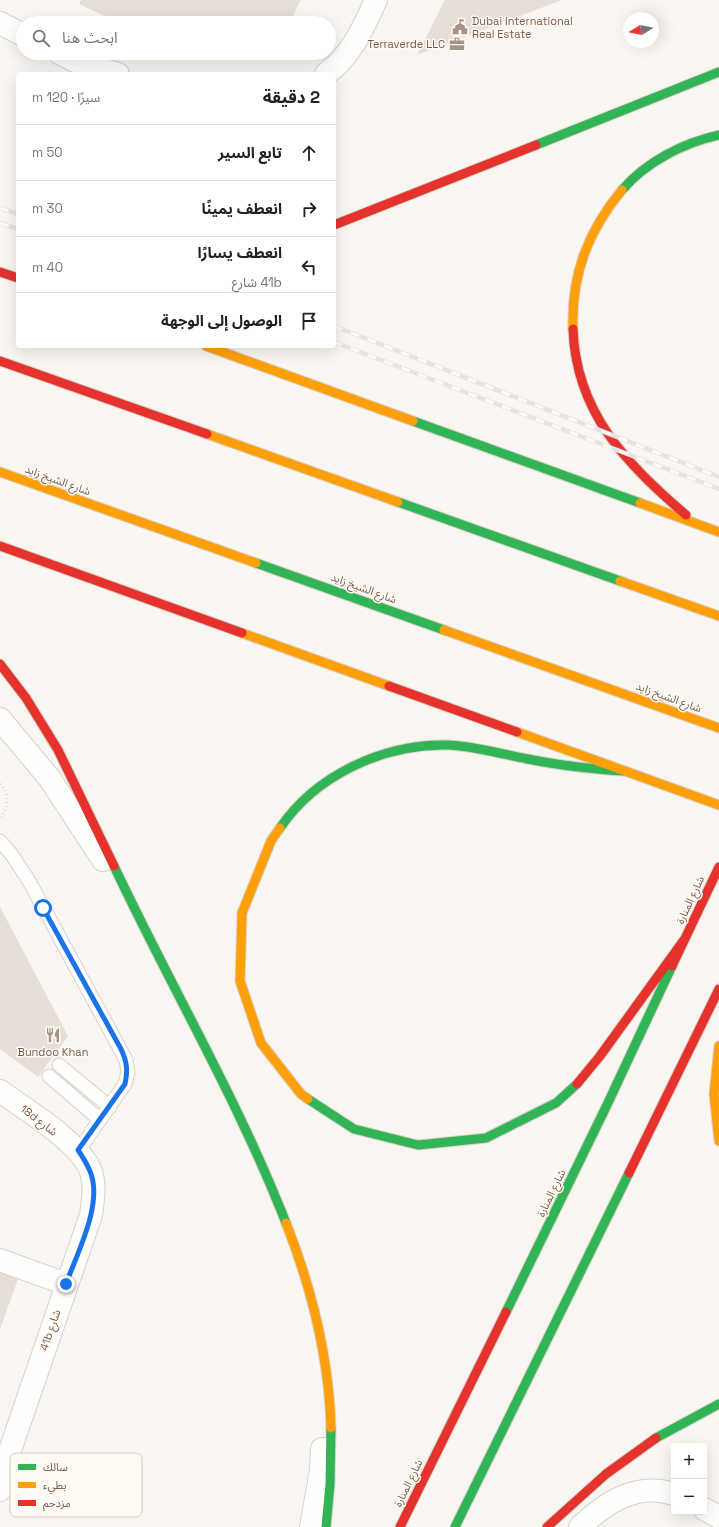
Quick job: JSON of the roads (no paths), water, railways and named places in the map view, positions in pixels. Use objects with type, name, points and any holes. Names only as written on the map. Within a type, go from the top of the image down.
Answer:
[{"type":"main road","points":[[336,224],[719,72]]},
{"type":"main road","points":[[696,523],[632,467],[612,442],[598,420],[583,385],[573,352],[570,317],[574,282],[584,249],[599,218],[620,190],[646,167],[676,149],[708,137],[719,135]]},
{"type":"main road","points":[[0,266],[16,269]]},
{"type":"main road","points":[[0,272],[16,277]]},
{"type":"main road","points":[[212,348],[719,532]]},
{"type":"main road","points":[[0,361],[719,616]]},
{"type":"main road","name":"شارع الشيخ زايد","points":[[0,472],[719,728]]},
{"type":"main road","points":[[0,546],[719,805]]},
{"type":"main road","points":[[0,664],[26,699],[50,739],[216,1066],[287,1222],[315,1312],[324,1356],[332,1446],[330,1490],[326,1527]]},
{"type":"main road","points":[[623,771],[560,765],[481,748],[452,744],[424,746],[395,751],[368,759],[342,772],[318,788],[296,808],[278,830],[262,855],[250,883],[242,912],[238,942],[239,972],[245,1003],[255,1031],[270,1058],[288,1082],[310,1103],[335,1121],[362,1133],[376,1137],[420,1145],[449,1144],[479,1140],[507,1131],[533,1118],[558,1101],[580,1081],[599,1058],[684,940]]},
{"type":"main road","name":"شارع المنارة","points":[[400,1527],[606,1107],[702,900],[719,867]]},
{"type":"main road","points":[[455,1527],[719,989]]},
{"type":"main road","points":[[719,1046],[714,1088],[719,1141]]},
{"type":"main road","points":[[547,1527],[602,1476],[647,1444],[694,1416],[719,1404]]},
{"type":"street","points":[[328,72],[348,54],[358,39],[376,0]]},
{"type":"street","points":[[0,23],[16,31]]},
{"type":"street","points":[[74,60],[111,72]]},
{"type":"street","points":[[0,719],[12,731],[50,778],[138,915]]},
{"type":"street","name":"18d شارع","points":[[0,1091],[78,1150]]},
{"type":"street","name":"41b شارع","points":[[0,1490],[2,1468],[91,1215],[94,1192],[90,1170],[78,1150]]},
{"type":"street","points":[[0,1260],[66,1284]]},
{"type":"street","points":[[311,1527],[321,1470],[325,1413],[324,1356]]},
{"type":"street","points":[[580,1527],[605,1506],[628,1494],[653,1490],[671,1493]]},
{"type":"street","points":[[707,1511],[719,1517]]},
{"type":"lane","points":[[0,841],[12,855],[29,881],[126,1060],[128,1072],[125,1084],[78,1150]]},
{"type":"lane","points":[[59,1065],[110,1107]]},
{"type":"lane","points":[[49,1076],[100,1120]]},
{"type":"railway","points":[[0,208],[16,213]]},
{"type":"railway","points":[[0,223],[16,228]]},
{"type":"railway","points":[[336,327],[719,477]]},
{"type":"railway","points":[[336,343],[719,489]]},
{"type":"place","name":"Dubai International Real Estate","points":[[460,27]]},
{"type":"place","name":"Terraverde LLC","points":[[457,44]]},
{"type":"place","name":"Bundoo Khan","points":[[53,1035]]}]
